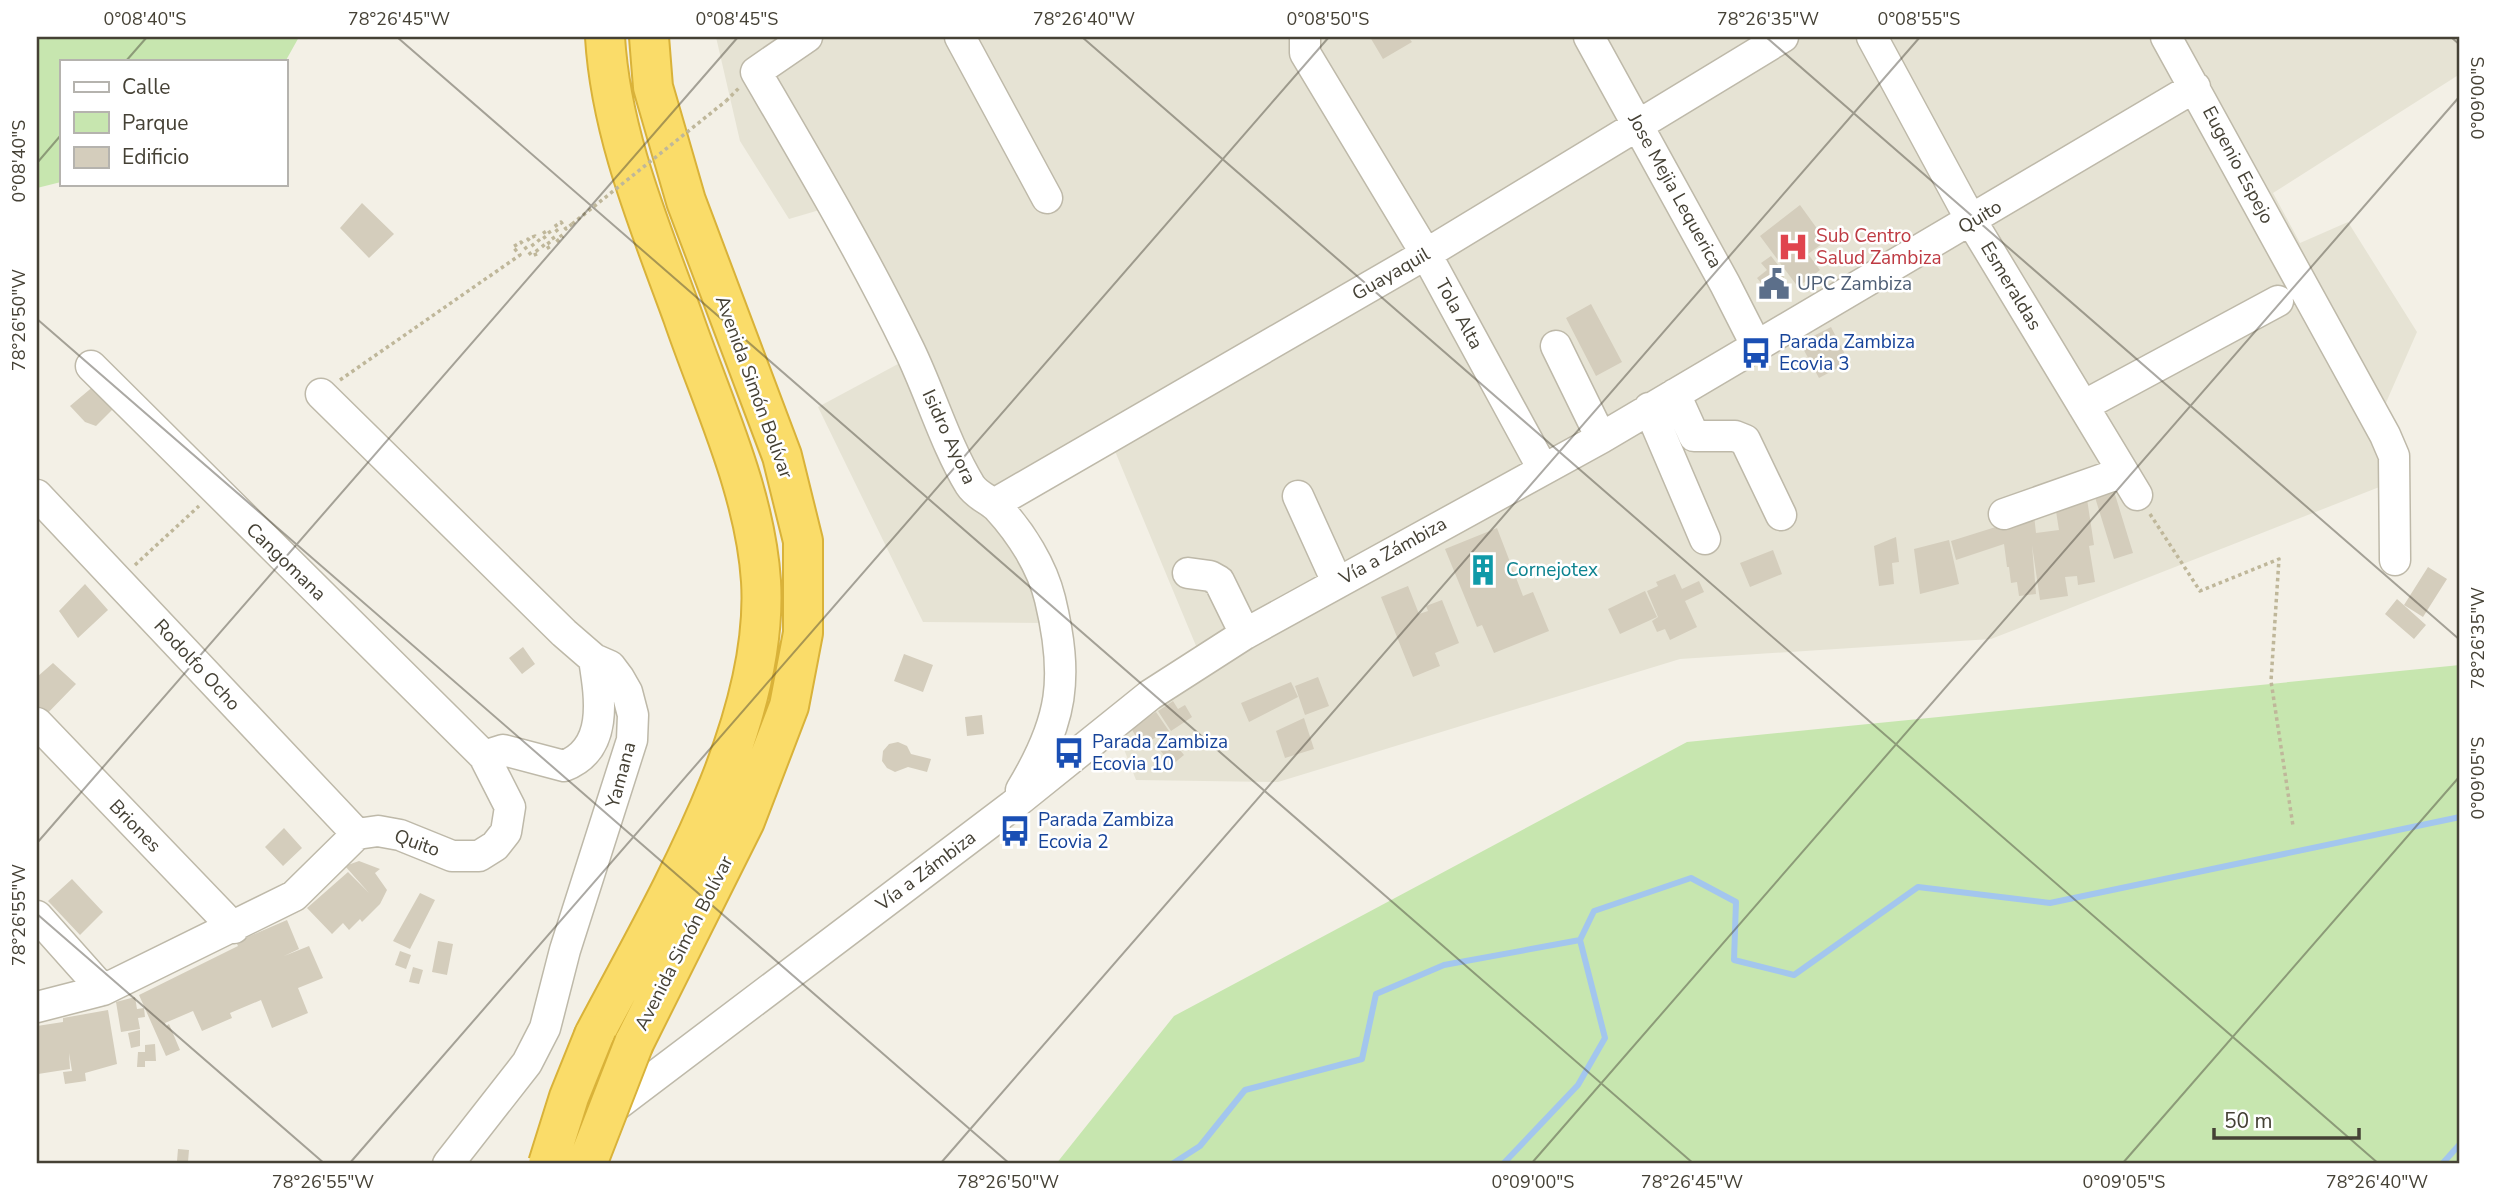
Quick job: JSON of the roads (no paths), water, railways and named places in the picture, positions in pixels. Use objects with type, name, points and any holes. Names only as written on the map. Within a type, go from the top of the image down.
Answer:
[{"type":"highway","name":"Avenida Simón Bolívar","points":[[548,1164],[569,1097],[594,1035],[677,876],[728,758],[750,685],[759,638],[761,581],[749,506],[623,148],[607,64],[605,37]]},
{"type":"highway","name":"Avenida Simón Bolívar","points":[[587,1164],[634,1043],[745,821],[789,706],[803,633],[803,541],[782,456],[687,201],[653,87],[649,37]]},
{"type":"street","name":"Isidro Ayora","points":[[807,37],[756,72],[847,227],[909,350],[970,485],[981,498],[995,504],[1039,567],[1049,598],[1062,687],[1049,736],[1038,762],[1012,806]]},
{"type":"street","points":[[960,37],[1047,198]]},
{"type":"street","name":"Jose Mejia Lequerica","points":[[1589,37],[1757,347]]},
{"type":"street","name":"Guayaquil","points":[[995,504],[1426,254],[1783,37]]},
{"type":"street","name":"Esmeraldas","points":[[1872,37],[1972,222],[2130,483],[2004,514]]},
{"type":"street","name":"Eugenio Espejo","points":[[2166,37],[2394,456],[2395,560]]},
{"type":"street","name":"Tola Alta","points":[[1305,45],[1426,254],[1544,469]]},
{"type":"street","name":"Quito","points":[[1544,469],[1601,439],[1972,222],[2195,87]]},
{"type":"street","points":[[2083,406],[2277,301]]},
{"type":"street","points":[[1556,346],[1601,439]]},
{"type":"street","name":"Cangomana","points":[[91,366],[214,492],[484,756]]},
{"type":"street","name":"Yamana","points":[[321,394],[594,659],[610,666],[627,692],[632,715],[632,740],[617,795],[565,950],[545,1027],[527,1063],[449,1164]]},
{"type":"street","points":[[1662,401],[1694,436],[1735,436],[1745,440],[1781,515]]},
{"type":"street","points":[[1662,401],[1704,538]]},
{"type":"street","name":"Vía a Zámbiza","points":[[538,1164],[1012,806],[1150,695],[1245,634],[1544,469]]},
{"type":"street","name":"Rodolfo Ocho","points":[[37,495],[357,835]]},
{"type":"street","points":[[1298,496],[1337,582]]},
{"type":"street","points":[[1188,573],[1219,581],[1245,634]]},
{"type":"street","points":[[484,756],[503,750],[564,766],[583,755],[595,734],[601,703],[594,659]]},
{"type":"street","name":"Briones","points":[[37,723],[233,928]]},
{"type":"street","name":"Quito","points":[[357,835],[378,831],[400,835],[452,856],[479,856],[506,832],[510,807],[484,756]]},
{"type":"street","points":[[37,1007],[103,989],[294,896],[357,835]]},
{"type":"street","points":[[37,916],[103,989]]},
{"type":"waterway","points":[[1172,1164],[1200,1146],[1245,1090],[1362,1059],[1376,994],[1444,965],[1580,940],[1594,911],[1691,878],[1736,902],[1734,960],[1794,975],[1918,887],[2050,903],[2460,817]]},
{"type":"waterway","points":[[1503,1164],[1578,1085],[1605,1038],[1580,940]]},
{"type":"waterway","points":[[2442,1164],[2460,1144]]},
{"type":"place","name":"Sub Centro Salud Zambiza","points":[[1793,247]]},
{"type":"place","name":"UPC Zambiza","points":[[1774,284]]},
{"type":"place","name":"Parada Zambiza Ecovia 3","points":[[1756,353]]},
{"type":"place","name":"Cornejotex","points":[[1483,570]]},
{"type":"place","name":"Parada Zambiza Ecovia 10","points":[[1069,753]]},
{"type":"place","name":"Parada Zambiza Ecovia 2","points":[[1015,831]]}]
